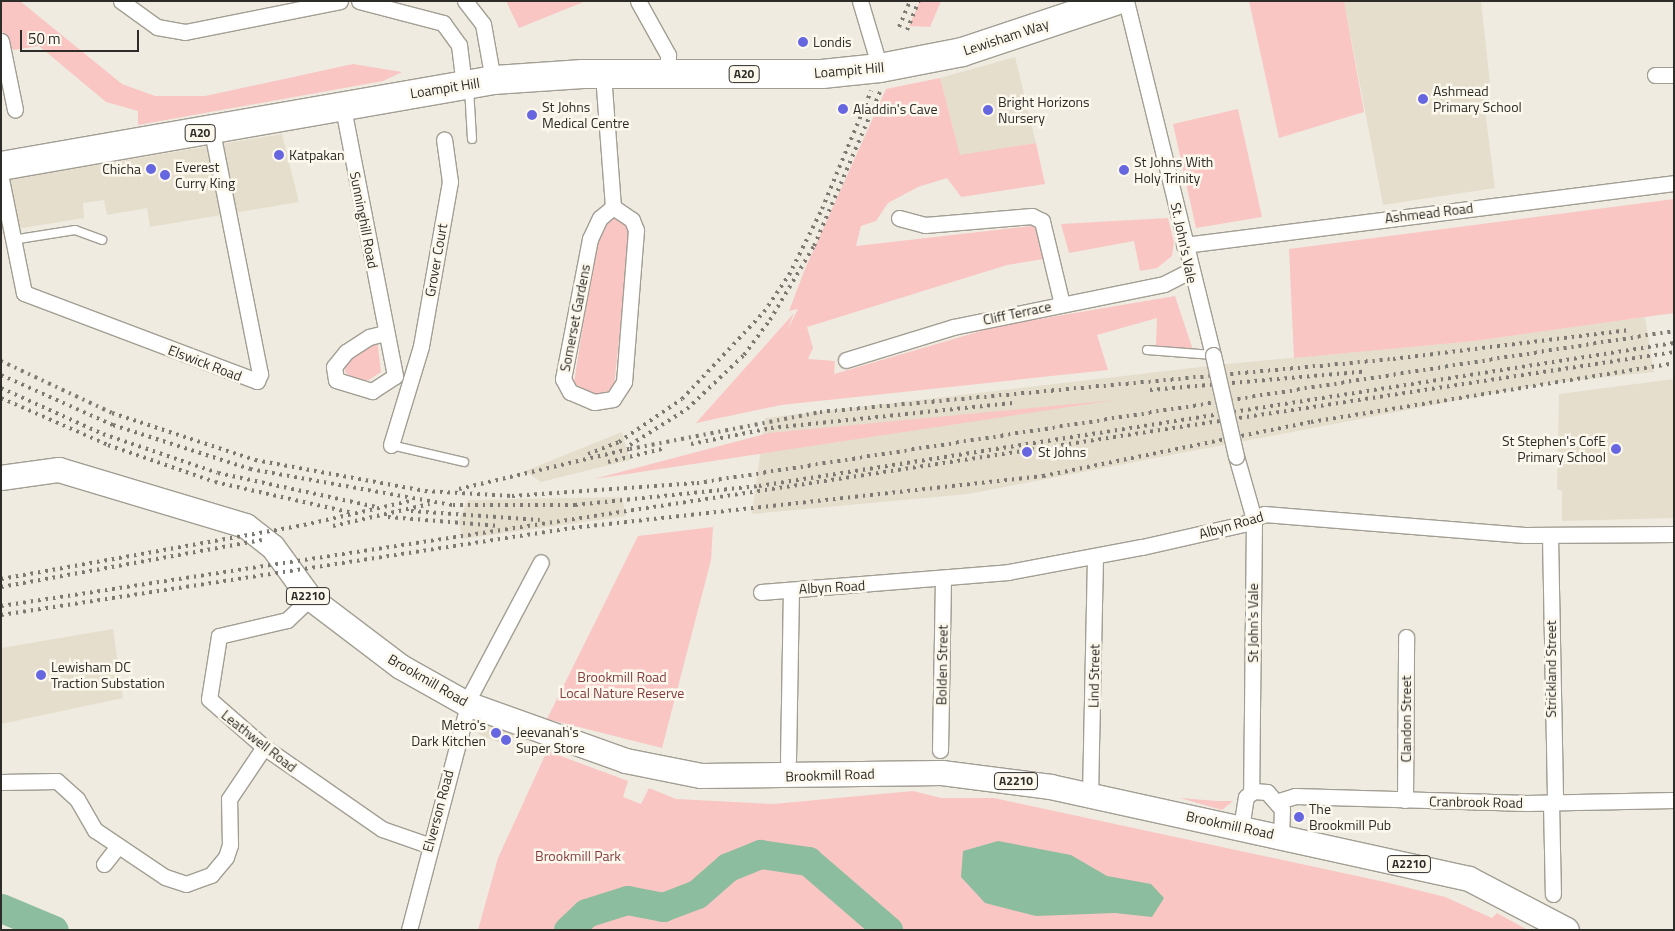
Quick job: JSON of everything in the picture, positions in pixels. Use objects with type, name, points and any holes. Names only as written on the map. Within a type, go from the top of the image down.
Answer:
[{"type":"highway","name":"Lewisham Way","points":[[887,67],[973,49],[1115,1]]},
{"type":"highway","name":"Loampit Hill","points":[[1,166],[343,108],[475,82],[668,72],[812,74],[887,67]]},
{"type":"main road","name":"Brookmill Road","points":[[1,478],[43,469],[59,470],[225,519],[261,535],[310,598],[401,667],[467,704],[626,761],[702,776],[942,773],[1090,795],[1469,879],[1567,930]]},
{"type":"street","points":[[121,1],[157,26],[185,32],[340,1]]},
{"type":"street","points":[[359,1],[443,23],[459,45],[475,82]]},
{"type":"street","points":[[465,1],[483,24],[475,82]]},
{"type":"street","points":[[638,1],[668,55],[668,72]]},
{"type":"street","points":[[860,1],[887,67]]},
{"type":"street","name":"St. John's Vale","points":[[1126,1],[1189,271],[1213,355],[1236,456]]},
{"type":"street","points":[[1,41],[15,110]]},
{"type":"street","points":[[603,74],[613,207]]},
{"type":"street","points":[[1654,74],[1674,75]]},
{"type":"street","name":"Sunninghill Road","points":[[343,108],[385,333],[403,378]]},
{"type":"street","name":"Elswick Road","points":[[1,179],[20,284],[33,298],[257,381],[260,374],[212,131]]},
{"type":"street","name":"Grover Court","points":[[391,445],[403,378],[421,346],[450,182],[444,139]]},
{"type":"street","name":"Ashmead Road","points":[[1184,245],[1674,183]]},
{"type":"street","name":"Somerset Gardens","points":[[613,207],[632,220],[636,230],[624,382],[612,399],[594,402],[570,392],[563,379],[590,239],[600,218],[613,207]]},
{"type":"street","points":[[899,218],[925,225],[1032,216],[1042,221],[1062,304]]},
{"type":"street","name":"Cliff Terrace","points":[[846,360],[953,327],[1164,284],[1189,271]]},
{"type":"street","points":[[385,333],[369,337],[346,352],[334,367],[336,380],[372,391],[403,378]]},
{"type":"street","name":"St John's Vale","points":[[1236,456],[1254,519],[1251,793],[1243,806],[1241,828]]},
{"type":"street","name":"Albyn Road","points":[[761,592],[943,579],[1095,557],[1254,519],[1264,514],[1550,536],[1674,534]]},
{"type":"street","name":"Strickland Street","points":[[1550,536],[1553,894]]},
{"type":"street","name":"Lind Street","points":[[1090,795],[1095,557]]},
{"type":"street","name":"Elverson Road","points":[[409,930],[428,845],[467,704],[541,562]]},
{"type":"street","name":"Bolden Street","points":[[940,750],[943,579]]},
{"type":"street","name":"Albyn Road","points":[[788,760],[791,590]]},
{"type":"street","name":"Leathwell Road","points":[[310,598],[287,620],[227,632],[215,644],[210,699],[264,748],[391,834],[428,845]]},
{"type":"street","name":"Clandon Street","points":[[1405,800],[1406,637]]},
{"type":"street","points":[[1,782],[57,781],[78,799],[95,830],[175,882],[196,883],[211,876],[230,846],[229,799],[264,748]]},
{"type":"street","points":[[1251,793],[1267,792],[1279,801],[1281,836]]},
{"type":"street","name":"Cranbrook Road","points":[[1279,801],[1295,796],[1405,800],[1552,797],[1674,800]]},
{"type":"street","points":[[104,864],[118,846]]},
{"type":"lane","points":[[472,139],[475,82]]},
{"type":"lane","points":[[12,240],[74,230],[102,240]]},
{"type":"lane","points":[[1147,350],[1213,355]]},
{"type":"lane","points":[[391,445],[464,462]]},
{"type":"shaded area","name":"Ashmead Primary School","points":[[1344,1],[1481,1],[1490,84],[1482,87],[1495,188],[1383,205]]},
{"type":"shaded area","name":"Bright Horizons Nursery","points":[[1015,57],[1036,143],[960,156],[940,78]]},
{"type":"shaded area","points":[[282,134],[299,202],[150,227],[147,208],[107,215],[104,200],[83,203],[84,218],[4,231],[1,237],[1,181]]},
{"type":"shaded area","points":[[1645,317],[1654,372],[1543,384],[968,494],[752,514],[765,418],[1226,364],[1475,341]]},
{"type":"shaded area","name":"St Stephen's CofE Primary School","points":[[1674,379],[1674,518],[1562,521],[1562,491],[1557,489],[1559,394]]},
{"type":"shaded area","points":[[622,432],[630,460],[541,482],[525,471]]},
{"type":"shaded area","points":[[622,497],[626,516],[462,539],[459,520],[468,500]]},
{"type":"shaded area","points":[[113,629],[123,698],[1,724],[1,648]]},
{"type":"shaded area","points":[[483,719],[516,733],[510,747],[478,734]]},
{"type":"shaded area","points":[[998,841],[1071,855],[1107,876],[1151,884],[1164,898],[1152,917],[1115,913],[1036,916],[985,903],[961,877],[963,851]]},
{"type":"green space","points":[[1,1],[20,1],[122,84],[155,96],[205,96],[353,64],[402,72],[383,81],[138,125],[138,111],[106,102],[39,46],[13,50],[1,29]]},
{"type":"green space","points":[[506,1],[586,1],[519,28]]},
{"type":"green space","points":[[920,1],[941,1],[930,27],[909,26]]},
{"type":"green space","points":[[1249,1],[1344,1],[1364,112],[1279,138]]},
{"type":"green space","points":[[940,78],[960,155],[1036,143],[1045,184],[961,197],[947,178],[918,187],[888,203],[876,221],[861,226],[856,246],[1040,225],[1050,258],[1007,265],[807,327],[813,348],[808,359],[835,361],[834,374],[998,326],[1175,296],[1194,353],[1156,345],[1157,318],[1097,335],[1108,370],[781,405],[696,423],[794,313],[787,331],[798,309],[789,311],[805,269],[886,89]]},
{"type":"green space","points":[[1238,109],[1262,217],[1196,228],[1173,124]]},
{"type":"green space","points":[[1674,199],[1674,313],[1475,341],[1294,358],[1289,249]]},
{"type":"green space","points":[[617,217],[630,228],[630,237],[614,386],[600,398],[577,391],[574,383],[597,232],[609,218]]},
{"type":"green space","points":[[1168,218],[1174,242],[1172,256],[1157,268],[1140,271],[1134,241],[1069,253],[1061,224]]},
{"type":"green space","points":[[377,340],[381,372],[369,380],[356,381],[345,372],[346,361]]},
{"type":"green space","points":[[1115,400],[594,479],[769,433]]},
{"type":"green space","name":"Brookmill Road Local Nature Reserve","points":[[713,527],[711,560],[662,748],[547,719],[638,536]]},
{"type":"green space","name":"Brookmill Park","points":[[547,751],[628,781],[623,797],[641,804],[649,788],[676,799],[773,804],[913,791],[941,798],[994,798],[1385,882],[1445,897],[1492,918],[1497,913],[1528,930],[478,930],[498,858]]},
{"type":"green space","points":[[1180,798],[1217,801],[1233,801],[1222,810]]},
{"type":"waterway","points":[[568,930],[586,913],[627,900],[663,907],[697,894],[728,867],[760,854],[808,861],[888,930]]},
{"type":"waterway","points":[[1,908],[54,930]]},
{"type":"railway","points":[[899,27],[910,1]]},
{"type":"railway","points":[[907,30],[919,1]]},
{"type":"railway","points":[[630,445],[687,409],[744,355],[770,320],[814,246],[881,90]]},
{"type":"railway","points":[[588,454],[619,442],[682,399],[764,312],[789,275],[822,209],[871,91]]},
{"type":"railway","points":[[459,489],[630,449],[820,412],[1393,359],[1629,330]]},
{"type":"railway","points":[[1,361],[112,413],[255,460],[425,491],[512,496],[697,483],[1674,331]]},
{"type":"railway","points":[[1,375],[113,425],[250,469],[453,505],[575,505],[759,486],[1674,343]]},
{"type":"railway","points":[[1,606],[1674,352]]},
{"type":"railway","points":[[1,615],[572,528],[1043,476],[1311,422],[1674,363]]},
{"type":"railway","points":[[1150,390],[1362,372]]},
{"type":"railway","points":[[1,388],[103,434],[218,473],[376,507]]},
{"type":"railway","points":[[1,398],[108,445],[215,482],[353,513]]},
{"type":"railway","points":[[691,444],[771,428],[1013,403]]},
{"type":"railway","points":[[608,462],[662,449]]},
{"type":"railway","points":[[1,579],[304,525],[410,501]]},
{"type":"railway","points":[[333,526],[430,504]]},
{"type":"railway","points":[[411,511],[540,520]]},
{"type":"railway","points":[[388,517],[500,526]]},
{"type":"railway","points":[[1,587],[262,540]]},
{"type":"place","name":"Londis","points":[[803,42]]},
{"type":"place","name":"Ashmead Primary School","points":[[1423,99]]},
{"type":"place","name":"Aladdin's Cave","points":[[843,109]]},
{"type":"place","name":"Bright Horizons Nursery","points":[[988,110]]},
{"type":"place","name":"St Johns Medical Centre","points":[[532,115]]},
{"type":"place","name":"Katpakan","points":[[279,155]]},
{"type":"place","name":"Chicha","points":[[151,169]]},
{"type":"place","name":"St Johns With Holy Trinity","points":[[1124,170]]},
{"type":"place","name":"Everest Curry King","points":[[165,175]]},
{"type":"place","name":"St Stephen's CofE Primary School","points":[[1616,449]]},
{"type":"place","name":"St Johns","points":[[1027,452]]},
{"type":"place","name":"Lewisham DC Traction Substation","points":[[41,675]]},
{"type":"place","name":"Metro's Dark Kitchen","points":[[496,733]]},
{"type":"place","name":"Jeevanah's Super Store","points":[[506,740]]},
{"type":"place","name":"The Brookmill Pub","points":[[1299,817]]}]
